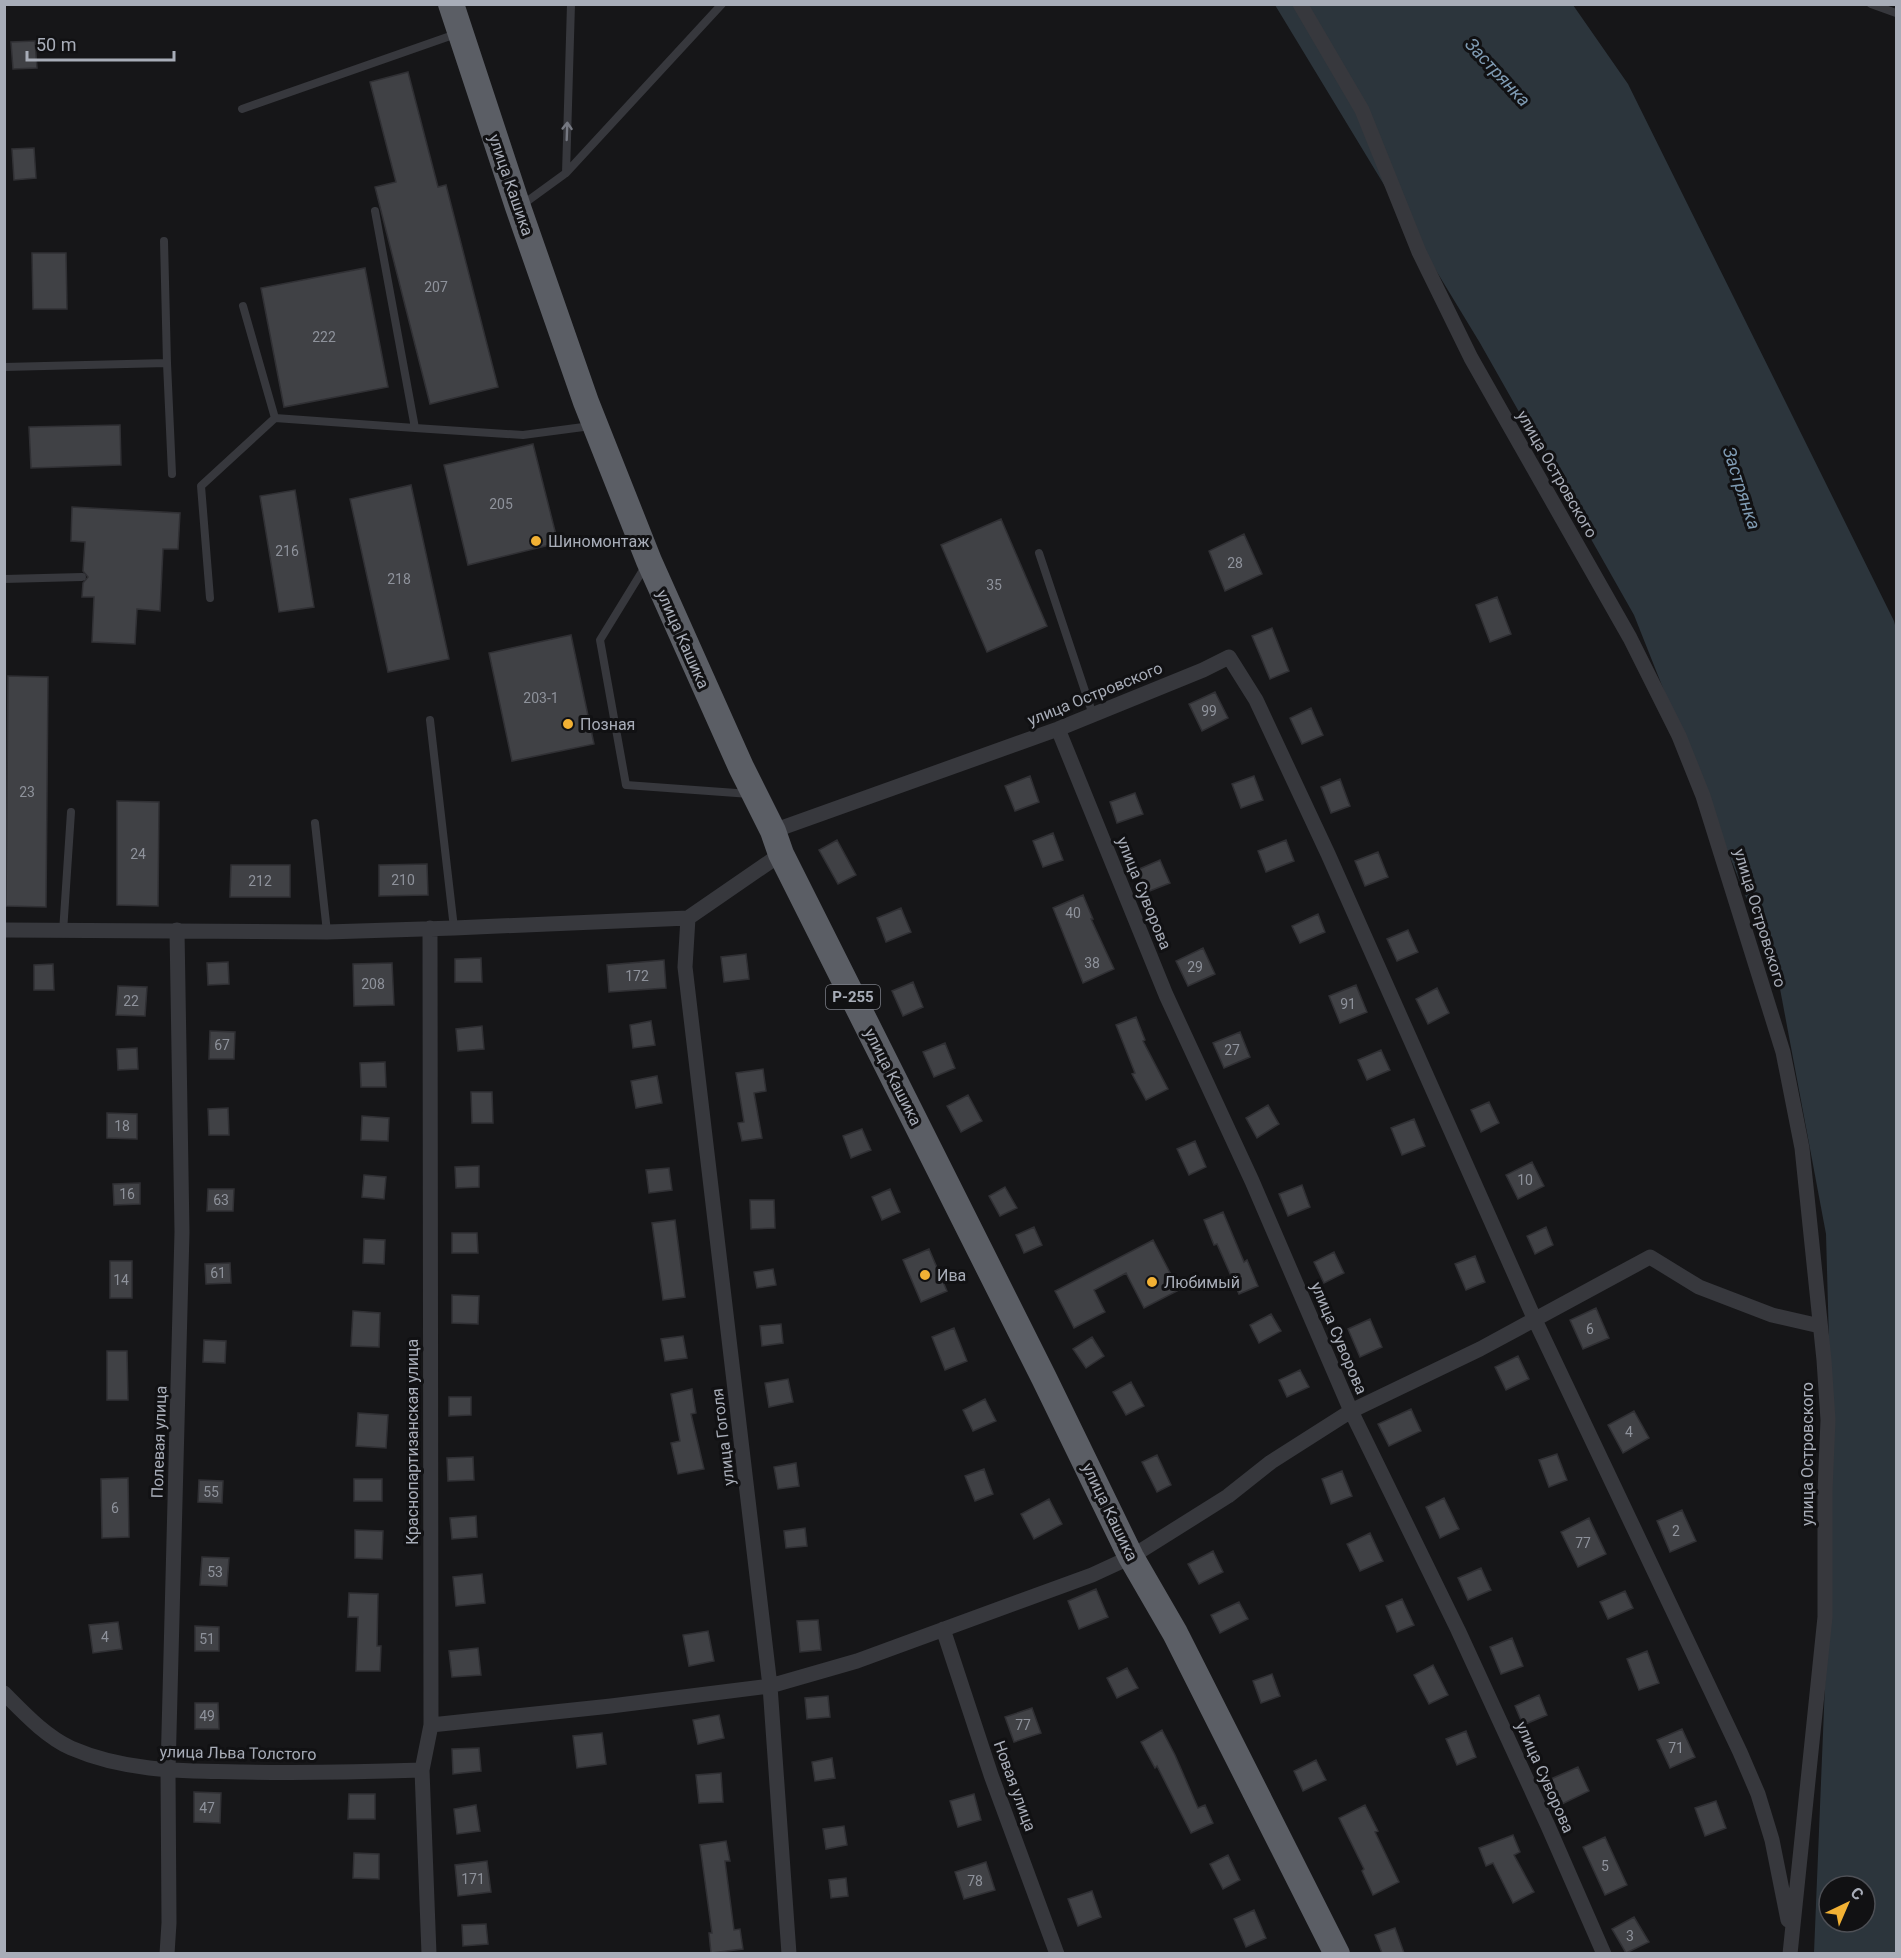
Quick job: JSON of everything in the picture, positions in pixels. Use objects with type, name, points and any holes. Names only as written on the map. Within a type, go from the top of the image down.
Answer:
[{"type":"highway","name":"улица Кашика","points":[[451,4],[518,207],[595,425],[648,561],[777,843],[1131,1557],[1175,1634],[1337,1953]]},
{"type":"street","name":"улица Островского","points":[[1300,4],[1362,110],[1419,252],[1471,358],[1630,638],[1679,736],[1703,796],[1783,1052],[1802,1149],[1828,1420],[1825,1491],[1825,1617],[1790,1953]]},
{"type":"street","name":"улица Островского","points":[[688,918],[777,843],[1203,670],[1228,657],[1256,700],[1328,854],[1535,1320],[1740,1752],[1758,1794],[1772,1840],[1791,1935]]},
{"type":"street","name":"улица Суворова","points":[[1058,729],[1166,995],[1252,1181],[1351,1411],[1458,1630],[1604,1953]]},
{"type":"street","points":[[4,930],[327,932],[688,918]]},
{"type":"street","name":"улица Гоголя","points":[[688,918],[685,967],[770,1686],[789,1953]]},
{"type":"street","name":"Краснопартизанская улица","points":[[429,1953],[422,1770],[431,1725],[430,928]]},
{"type":"street","name":"Полевая улица","points":[[167,1953],[169,1923],[168,1771],[182,1232],[177,930]]},
{"type":"street","points":[[431,1725],[770,1686],[857,1661],[1092,1575],[1131,1557],[1228,1496],[1271,1462],[1351,1411],[1535,1320],[1650,1257],[1699,1287],[1772,1315],[1820,1326]]},
{"type":"street","name":"Новая улица","points":[[943,1629],[991,1775],[1058,1953]]},
{"type":"street","name":"улица Льва Толстого","points":[[4,1692],[52,1737],[72,1748],[125,1764],[168,1771],[309,1773],[422,1770]]},
{"type":"lane","points":[[566,172],[571,4]]},
{"type":"lane","points":[[518,207],[566,172],[722,4]]},
{"type":"lane","points":[[1871,4],[1896,13]]},
{"type":"lane","points":[[242,109],[460,33]]},
{"type":"lane","points":[[375,211],[415,428]]},
{"type":"lane","points":[[164,241],[172,474]]},
{"type":"lane","points":[[243,306],[275,418]]},
{"type":"lane","points":[[4,367],[167,363]]},
{"type":"lane","points":[[210,598],[201,486],[275,418],[523,435],[595,425]]},
{"type":"lane","points":[[1039,553],[1093,715]]},
{"type":"lane","points":[[648,561],[600,640],[626,785],[754,794]]},
{"type":"lane","points":[[4,579],[82,576]]},
{"type":"lane","points":[[430,720],[454,928]]},
{"type":"lane","points":[[63,932],[71,812]]},
{"type":"lane","points":[[315,822],[327,932]]},
{"type":"water","name":"Застрянка","points":[[1275,5],[1573,5],[1628,84],[1894,621],[1896,629],[1896,1953],[1814,1953],[1817,1880],[1817,1934],[1877,1934],[1877,1874],[1817,1874],[1828,1611],[1830,1378],[1826,1234],[1778,978],[1634,615],[1480,343]]},
{"type":"building","points":[[35,41],[37,68],[13,69],[11,42]]},
{"type":"building","points":[[408,72],[438,187],[446,185],[498,387],[430,404],[375,187],[396,182],[370,82]]},
{"type":"building","points":[[34,148],[36,178],[14,180],[12,149]]},
{"type":"building","points":[[32,253],[66,253],[67,309],[33,309]]},
{"type":"building","points":[[365,268],[388,387],[284,407],[261,288]]},
{"type":"building","points":[[120,425],[121,465],[31,468],[29,427]]},
{"type":"building","points":[[533,444],[558,543],[468,565],[444,465]]},
{"type":"building","points":[[411,485],[449,659],[388,672],[350,499]]},
{"type":"building","points":[[295,490],[314,607],[279,612],[260,496]]},
{"type":"building","points":[[72,507],[180,513],[178,549],[163,549],[160,611],[137,609],[135,644],[92,642],[94,597],[82,597],[83,583],[88,577],[83,571],[85,542],[71,541]]},
{"type":"building","points":[[1001,519],[1047,626],[987,652],[941,545]]},
{"type":"building","points":[[1244,534],[1262,574],[1225,591],[1209,551]]},
{"type":"building","points":[[1497,597],[1511,634],[1490,642],[1476,605]]},
{"type":"building","points":[[1272,628],[1289,671],[1270,679],[1252,636]]},
{"type":"building","points":[[571,635],[594,744],[512,761],[489,653]]},
{"type":"building","points":[[8,676],[48,677],[46,907],[6,906]]},
{"type":"building","points":[[1215,692],[1228,718],[1202,731],[1189,704]]},
{"type":"building","points":[[1311,708],[1323,735],[1302,744],[1290,718]]},
{"type":"building","points":[[1030,776],[1039,802],[1015,811],[1005,786]]},
{"type":"building","points":[[1254,776],[1263,800],[1241,808],[1232,784]]},
{"type":"building","points":[[1340,779],[1350,806],[1331,813],[1321,787]]},
{"type":"building","points":[[1135,793],[1143,814],[1117,823],[1110,802]]},
{"type":"building","points":[[117,801],[159,802],[158,906],[117,905]]},
{"type":"building","points":[[1053,833],[1063,860],[1043,867],[1033,841]]},
{"type":"building","points":[[837,840],[856,875],[838,884],[819,850]]},
{"type":"building","points":[[1286,840],[1294,861],[1266,872],[1258,851]]},
{"type":"building","points":[[1378,852],[1388,877],[1365,886],[1355,861]]},
{"type":"building","points":[[1160,860],[1170,883],[1147,892],[1137,870]]},
{"type":"building","points":[[427,864],[428,895],[379,896],[379,865]]},
{"type":"building","points":[[231,865],[290,865],[290,897],[230,897]]},
{"type":"building","points":[[1083,895],[1093,919],[1091,919],[1114,969],[1083,983],[1053,908]]},
{"type":"building","points":[[901,908],[911,932],[886,942],[877,918]]},
{"type":"building","points":[[1318,914],[1325,932],[1300,943],[1292,926]]},
{"type":"building","points":[[1408,930],[1418,952],[1397,961],[1387,939]]},
{"type":"building","points":[[1203,948],[1215,974],[1188,986],[1176,961]]},
{"type":"building","points":[[746,954],[749,979],[724,982],[721,957]]},
{"type":"building","points":[[481,958],[482,982],[455,982],[455,959]]},
{"type":"building","points":[[664,960],[666,988],[609,992],[607,965]]},
{"type":"building","points":[[228,962],[229,984],[208,985],[207,963]]},
{"type":"building","points":[[392,963],[394,1005],[354,1006],[353,964]]},
{"type":"building","points":[[53,964],[54,990],[34,990],[34,965]]},
{"type":"building","points":[[913,982],[923,1007],[903,1016],[892,991]]},
{"type":"building","points":[[1356,985],[1367,1012],[1340,1023],[1329,996]]},
{"type":"building","points":[[118,986],[147,987],[145,1016],[116,1015]]},
{"type":"building","points":[[1437,988],[1449,1013],[1428,1024],[1416,999]]},
{"type":"building","points":[[1136,1017],[1145,1040],[1143,1041],[1168,1089],[1146,1100],[1132,1074],[1135,1073],[1116,1025]]},
{"type":"building","points":[[651,1021],[655,1045],[633,1048],[630,1025]]},
{"type":"building","points":[[482,1026],[484,1049],[458,1051],[456,1029]]},
{"type":"building","points":[[210,1031],[235,1032],[234,1059],[209,1059]]},
{"type":"building","points":[[1240,1032],[1250,1057],[1224,1068],[1213,1043]]},
{"type":"building","points":[[945,1043],[955,1068],[934,1077],[923,1052]]},
{"type":"building","points":[[137,1048],[138,1069],[118,1070],[117,1049]]},
{"type":"building","points":[[1381,1050],[1390,1070],[1367,1080],[1358,1060]]},
{"type":"building","points":[[385,1062],[386,1087],[361,1087],[360,1063]]},
{"type":"building","points":[[763,1069],[766,1091],[754,1093],[762,1138],[742,1141],[738,1123],[744,1122],[736,1073]]},
{"type":"building","points":[[657,1076],[662,1103],[636,1108],[631,1081]]},
{"type":"building","points":[[471,1092],[492,1092],[493,1123],[472,1123]]},
{"type":"building","points":[[968,1095],[982,1121],[961,1132],[947,1106]]},
{"type":"building","points":[[1489,1102],[1499,1123],[1481,1132],[1471,1110]]},
{"type":"building","points":[[1268,1105],[1279,1124],[1257,1138],[1246,1118]]},
{"type":"building","points":[[228,1108],[229,1135],[209,1135],[208,1109]]},
{"type":"building","points":[[107,1113],[137,1114],[137,1139],[107,1138]]},
{"type":"building","points":[[362,1116],[389,1118],[388,1141],[361,1140]]},
{"type":"building","points":[[1414,1119],[1425,1146],[1402,1155],[1391,1128]]},
{"type":"building","points":[[862,1129],[871,1150],[851,1158],[843,1136]]},
{"type":"building","points":[[1195,1141],[1206,1167],[1189,1175],[1177,1149]]},
{"type":"building","points":[[1532,1162],[1544,1186],[1518,1199],[1506,1175]]},
{"type":"building","points":[[479,1166],[479,1187],[456,1188],[455,1167]]},
{"type":"building","points":[[669,1168],[672,1190],[649,1193],[646,1170]]},
{"type":"building","points":[[364,1175],[386,1177],[384,1199],[362,1197]]},
{"type":"building","points":[[140,1183],[140,1204],[114,1205],[113,1184]]},
{"type":"building","points":[[1302,1185],[1310,1207],[1288,1216],[1279,1194]]},
{"type":"building","points":[[1005,1187],[1017,1208],[1000,1216],[989,1196]]},
{"type":"building","points":[[208,1189],[234,1189],[233,1211],[207,1211]]},
{"type":"building","points":[[890,1189],[900,1212],[882,1220],[872,1197]]},
{"type":"building","points":[[750,1200],[774,1200],[775,1228],[751,1229]]},
{"type":"building","points":[[1223,1212],[1244,1262],[1247,1260],[1258,1286],[1239,1294],[1204,1220]]},
{"type":"building","points":[[675,1220],[685,1297],[663,1300],[652,1223]]},
{"type":"building","points":[[1034,1227],[1042,1245],[1024,1253],[1016,1235]]},
{"type":"building","points":[[1546,1227],[1553,1245],[1535,1254],[1527,1236]]},
{"type":"building","points":[[452,1233],[477,1233],[478,1253],[452,1253]]},
{"type":"building","points":[[364,1239],[385,1240],[384,1264],[363,1263]]},
{"type":"building","name":"Любимый","points":[[1153,1240],[1179,1290],[1144,1308],[1126,1273],[1094,1290],[1105,1312],[1074,1328],[1055,1291]]},
{"type":"building","name":"Ива","points":[[929,1249],[947,1291],[921,1302],[903,1260]]},
{"type":"building","points":[[1334,1252],[1344,1273],[1324,1283],[1314,1262]]},
{"type":"building","points":[[1475,1256],[1485,1282],[1466,1290],[1455,1264]]},
{"type":"building","points":[[110,1261],[132,1261],[132,1298],[110,1298]]},
{"type":"building","points":[[230,1263],[231,1283],[206,1284],[205,1264]]},
{"type":"building","points":[[773,1269],[776,1285],[757,1288],[754,1272]]},
{"type":"building","points":[[452,1295],[479,1296],[478,1324],[452,1323]]},
{"type":"building","points":[[1596,1308],[1609,1338],[1583,1349],[1570,1320]]},
{"type":"building","points":[[353,1311],[380,1313],[379,1347],[351,1346]]},
{"type":"building","points":[[1271,1314],[1281,1331],[1259,1343],[1250,1325]]},
{"type":"building","points":[[1370,1319],[1382,1347],[1360,1357],[1348,1329]]},
{"type":"building","points":[[781,1324],[783,1343],[762,1346],[760,1326]]},
{"type":"building","points":[[954,1328],[967,1361],[945,1370],[932,1337]]},
{"type":"building","points":[[683,1336],[687,1358],[665,1361],[661,1339]]},
{"type":"building","points":[[1092,1337],[1104,1356],[1086,1368],[1073,1349]]},
{"type":"building","points":[[204,1340],[226,1341],[225,1363],[203,1362]]},
{"type":"building","points":[[107,1351],[127,1351],[128,1400],[107,1400]]},
{"type":"building","points":[[1518,1356],[1529,1379],[1506,1390],[1495,1367]]},
{"type":"building","points":[[1300,1370],[1309,1387],[1287,1397],[1279,1380]]},
{"type":"building","points":[[788,1379],[793,1402],[769,1407],[765,1383]]},
{"type":"building","points":[[1131,1382],[1144,1406],[1126,1415],[1113,1392]]},
{"type":"building","points":[[692,1389],[696,1413],[691,1414],[704,1469],[678,1474],[671,1443],[680,1441],[671,1394]]},
{"type":"building","points":[[449,1397],[471,1397],[471,1415],[449,1416]]},
{"type":"building","points":[[985,1399],[996,1421],[973,1431],[963,1410]]},
{"type":"building","points":[[1411,1409],[1421,1431],[1389,1446],[1378,1424]]},
{"type":"building","points":[[1634,1411],[1649,1438],[1623,1453],[1608,1425]]},
{"type":"building","points":[[358,1413],[388,1415],[386,1448],[356,1446]]},
{"type":"building","points":[[1557,1454],[1567,1480],[1549,1487],[1539,1460]]},
{"type":"building","points":[[1157,1455],[1171,1485],[1157,1492],[1142,1462]]},
{"type":"building","points":[[473,1457],[474,1480],[448,1481],[447,1458]]},
{"type":"building","points":[[796,1463],[799,1486],[778,1489],[774,1467]]},
{"type":"building","points":[[984,1469],[993,1494],[975,1501],[965,1476]]},
{"type":"building","points":[[1342,1471],[1352,1496],[1331,1504],[1322,1479]]},
{"type":"building","points":[[128,1478],[129,1537],[102,1538],[101,1479]]},
{"type":"building","points":[[354,1479],[382,1479],[382,1501],[354,1501]]},
{"type":"building","points":[[199,1480],[223,1481],[222,1503],[198,1502]]},
{"type":"building","points":[[1444,1498],[1459,1529],[1440,1538],[1426,1507]]},
{"type":"building","points":[[1049,1499],[1062,1524],[1034,1539],[1021,1514]]},
{"type":"building","points":[[1682,1510],[1696,1541],[1670,1552],[1657,1521]]},
{"type":"building","points":[[476,1516],[477,1537],[452,1539],[450,1518]]},
{"type":"building","points":[[1589,1518],[1606,1554],[1578,1567],[1561,1532]]},
{"type":"building","points":[[805,1528],[807,1546],[786,1548],[784,1531]]},
{"type":"building","points":[[355,1530],[383,1531],[382,1559],[355,1558]]},
{"type":"building","points":[[1370,1533],[1383,1561],[1360,1571],[1347,1544]]},
{"type":"building","points":[[1213,1551],[1223,1572],[1199,1584],[1188,1564]]},
{"type":"building","points":[[202,1557],[229,1558],[227,1586],[200,1585]]},
{"type":"building","points":[[1481,1568],[1491,1590],[1468,1600],[1458,1578]]},
{"type":"building","points":[[482,1574],[485,1603],[456,1606],[453,1577]]},
{"type":"building","points":[[1096,1589],[1108,1617],[1079,1629],[1068,1601]]},
{"type":"building","points":[[1625,1591],[1633,1608],[1608,1619],[1600,1602]]},
{"type":"building","points":[[349,1593],[378,1594],[377,1646],[381,1646],[380,1671],[356,1671],[358,1617],[348,1617]]},
{"type":"building","points":[[1402,1599],[1414,1625],[1397,1632],[1386,1606]]},
{"type":"building","points":[[1239,1602],[1248,1619],[1220,1633],[1211,1615]]},
{"type":"building","points":[[818,1620],[821,1650],[800,1652],[797,1621]]},
{"type":"building","points":[[118,1622],[122,1649],[93,1653],[89,1625]]},
{"type":"building","points":[[195,1626],[219,1627],[219,1651],[195,1651]]},
{"type":"building","points":[[708,1631],[714,1661],[689,1666],[683,1635]]},
{"type":"building","points":[[1512,1638],[1523,1666],[1501,1674],[1490,1647]]},
{"type":"building","points":[[478,1648],[481,1675],[452,1677],[449,1651]]},
{"type":"building","points":[[1647,1651],[1659,1683],[1639,1690],[1627,1659]]},
{"type":"building","points":[[1433,1665],[1448,1695],[1429,1704],[1414,1675]]},
{"type":"building","points":[[1127,1668],[1138,1688],[1117,1698],[1107,1678]]},
{"type":"building","points":[[1272,1674],[1280,1696],[1261,1703],[1253,1681]]},
{"type":"building","points":[[1539,1695],[1547,1715],[1523,1725],[1515,1706]]},
{"type":"building","points":[[828,1696],[830,1717],[807,1719],[805,1698]]},
{"type":"building","points":[[195,1703],[218,1703],[219,1729],[195,1729]]},
{"type":"building","points":[[1032,1708],[1041,1733],[1014,1742],[1005,1717]]},
{"type":"building","points":[[719,1715],[724,1738],[698,1744],[693,1720]]},
{"type":"building","points":[[1682,1729],[1695,1757],[1670,1768],[1657,1740]]},
{"type":"building","points":[[1162,1730],[1198,1808],[1205,1805],[1213,1823],[1191,1833],[1157,1766],[1155,1768],[1141,1742]]},
{"type":"building","points":[[1466,1731],[1476,1757],[1457,1765],[1446,1739]]},
{"type":"building","points":[[602,1733],[606,1764],[577,1768],[573,1736]]},
{"type":"building","points":[[479,1748],[481,1771],[453,1774],[452,1749]]},
{"type":"building","points":[[832,1758],[835,1778],[815,1781],[812,1762]]},
{"type":"building","points":[[1316,1760],[1326,1780],[1303,1791],[1294,1771]]},
{"type":"building","points":[[1578,1767],[1589,1791],[1562,1804],[1551,1779]]},
{"type":"building","points":[[721,1773],[723,1802],[699,1803],[696,1775]]},
{"type":"building","points":[[194,1792],[221,1793],[220,1823],[194,1822]]},
{"type":"building","points":[[349,1794],[375,1794],[375,1819],[348,1819]]},
{"type":"building","points":[[974,1794],[981,1820],[958,1827],[950,1801]]},
{"type":"building","points":[[1716,1801],[1726,1828],[1705,1836],[1695,1808]]},
{"type":"building","points":[[476,1805],[480,1831],[457,1834],[454,1809]]},
{"type":"building","points":[[1365,1805],[1399,1882],[1373,1895],[1362,1871],[1364,1869],[1339,1818]]},
{"type":"building","points":[[844,1826],[847,1845],[826,1849],[823,1829]]},
{"type":"building","points":[[1513,1835],[1520,1852],[1514,1855],[1534,1892],[1513,1903],[1493,1863],[1486,1866],[1479,1848]]},
{"type":"building","points":[[1605,1837],[1627,1885],[1605,1895],[1583,1847]]},
{"type":"building","points":[[726,1841],[730,1861],[725,1861],[734,1930],[740,1929],[743,1949],[711,1953],[709,1933],[712,1933],[700,1845]]},
{"type":"building","points":[[354,1853],[379,1854],[379,1879],[353,1878]]},
{"type":"building","points":[[1228,1855],[1240,1880],[1223,1889],[1210,1864]]},
{"type":"building","points":[[487,1861],[491,1892],[458,1896],[455,1865]]},
{"type":"building","points":[[986,1862],[995,1890],[964,1899],[955,1872]]},
{"type":"building","points":[[846,1878],[848,1896],[831,1898],[829,1880]]},
{"type":"building","points":[[1092,1891],[1101,1917],[1078,1926],[1068,1899]]},
{"type":"building","points":[[1254,1910],[1266,1938],[1246,1947],[1234,1919]]},
{"type":"building","points":[[1634,1917],[1649,1942],[1626,1953],[1612,1929]]},
{"type":"building","points":[[486,1924],[488,1944],[463,1946],[462,1925]]},
{"type":"building","points":[[1395,1928],[1404,1953],[1382,1953],[1375,1935]]},
{"type":"place","name":"Шиномонтаж","points":[[536,541]]},
{"type":"place","name":"Позная","points":[[568,724]]},
{"type":"place","name":"Ива","points":[[925,1275]]},
{"type":"place","name":"Любимый","points":[[1152,1282]]}]
